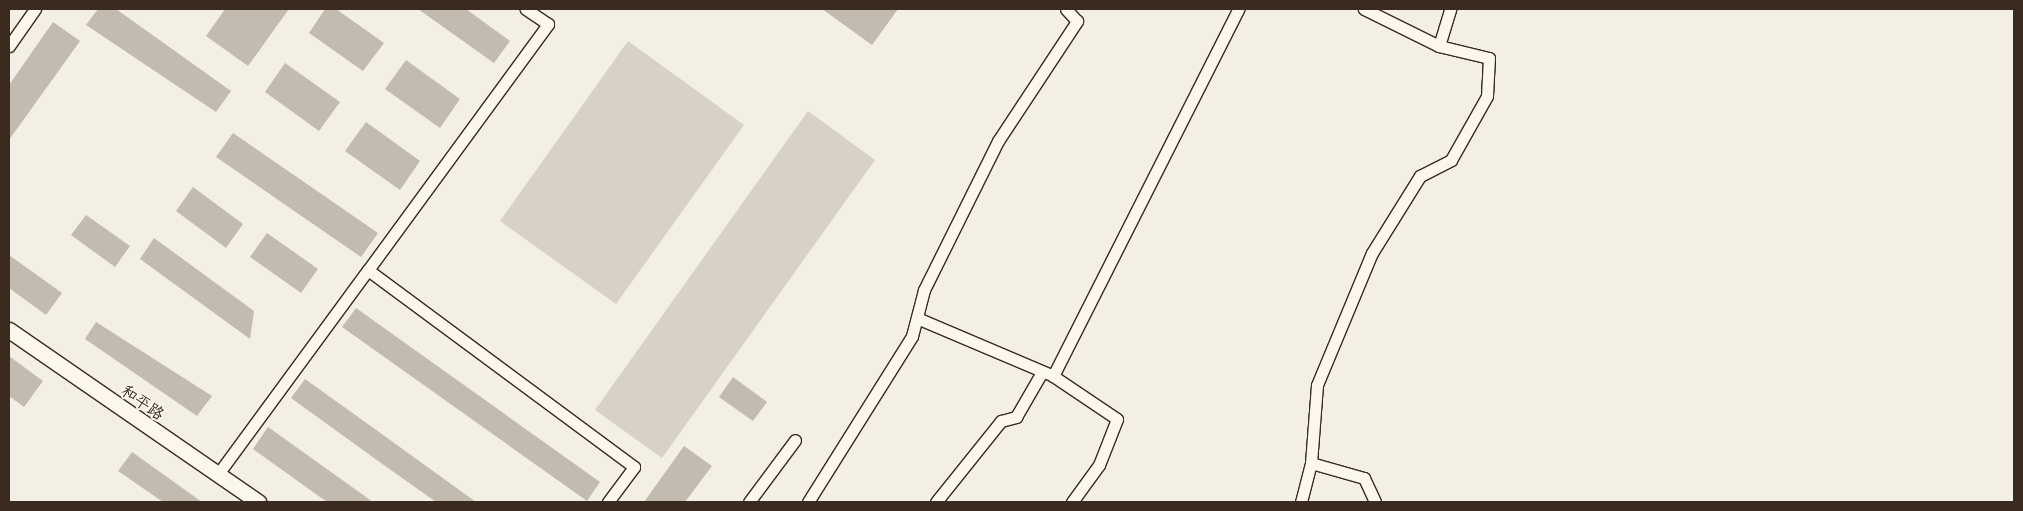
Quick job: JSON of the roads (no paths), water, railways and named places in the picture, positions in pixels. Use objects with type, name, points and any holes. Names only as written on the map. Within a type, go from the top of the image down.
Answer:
[{"type":"street","points":[[9,46],[35,9]]},
{"type":"street","points":[[218,474],[548,24],[526,9]]},
{"type":"street","points":[[808,502],[912,336],[924,290],[998,141],[1077,22],[1066,9]]},
{"type":"street","points":[[936,502],[1001,421],[1016,417],[1048,374],[1238,9]]},
{"type":"street","points":[[1301,502],[1311,463],[1317,385],[1372,253],[1420,176],[1451,160],[1487,96],[1489,58],[1439,46],[1364,9]]},
{"type":"street","points":[[1439,46],[1450,9]]},
{"type":"street","points":[[368,270],[634,467],[608,502]]},
{"type":"street","points":[[917,318],[1048,374],[1117,419],[1099,466],[1072,502]]},
{"type":"street","name":"和平路","points":[[9,330],[258,502]]},
{"type":"street","points":[[749,502],[795,440]]},
{"type":"street","points":[[1311,463],[1364,478],[1374,502]]}]
